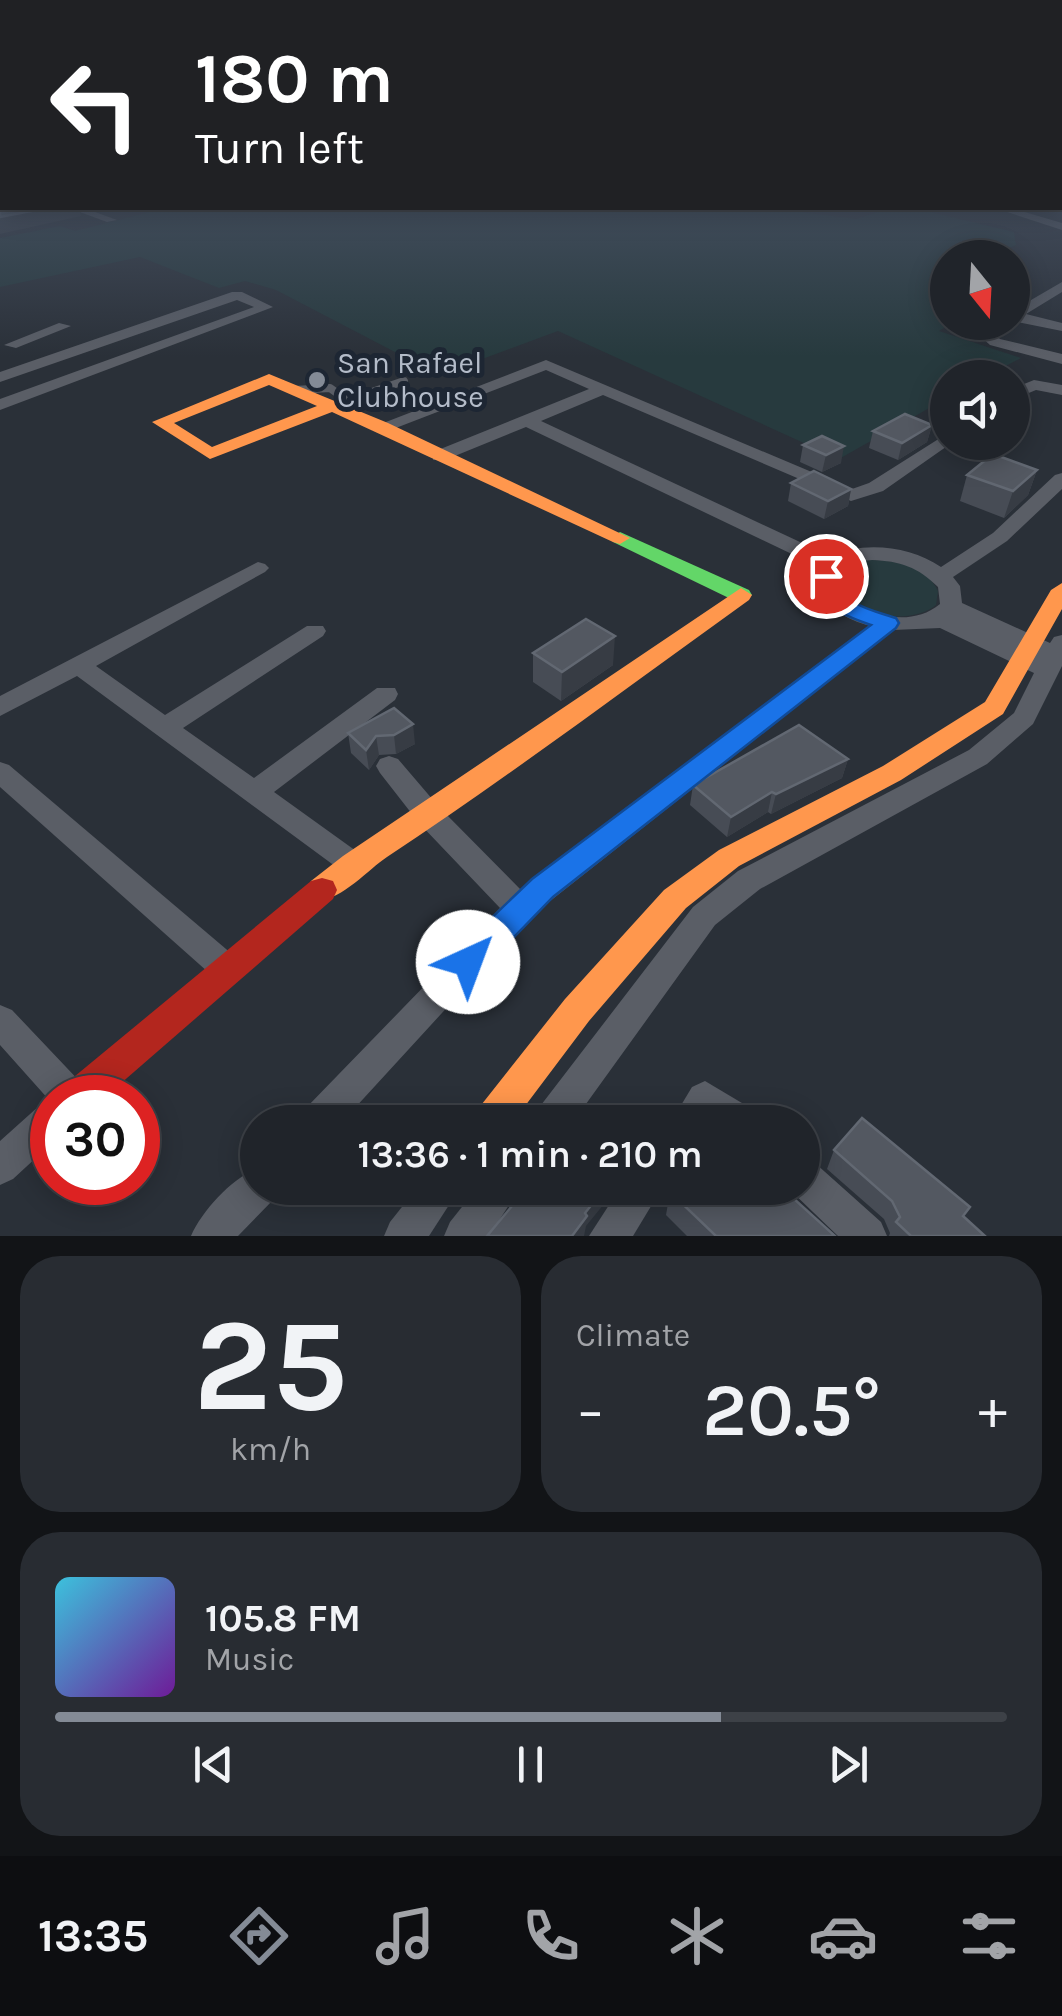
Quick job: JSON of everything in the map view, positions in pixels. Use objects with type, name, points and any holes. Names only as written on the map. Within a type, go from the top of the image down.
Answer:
[{"type":"street","points":[[1030,305],[1062,286]]},
{"type":"street","points":[[0,377],[238,295],[266,307],[0,405]]},
{"type":"street","points":[[1041,298],[1062,303]]},
{"type":"street","points":[[1030,322],[1062,328]]},
{"type":"street","points":[[5,342],[64,326]]},
{"type":"street","points":[[993,340],[1062,360]]},
{"type":"street","points":[[5,342],[47,362]]},
{"type":"street","points":[[382,428],[546,365],[851,496],[876,487],[930,450]]},
{"type":"street","points":[[102,1075],[353,864],[429,815],[741,595],[439,456],[339,403],[270,379],[161,422],[210,454],[339,403]]},
{"type":"street","points":[[1030,387],[1062,390]]},
{"type":"street","points":[[439,456],[604,389]]},
{"type":"street","points":[[533,419],[837,562]]},
{"type":"street","points":[[941,576],[1000,536],[1062,479]]},
{"type":"street","points":[[888,623],[848,609],[834,598],[826,576],[837,562],[856,554],[892,554],[928,566],[949,586],[943,612]]},
{"type":"street","points":[[0,707],[258,568]]},
{"type":"street","points":[[564,1105],[704,916],[748,880],[978,757],[1024,718],[1062,590]]},
{"type":"street","points":[[334,1105],[519,908],[888,623],[943,612],[1044,655]]},
{"type":"street","points":[[164,728],[315,632]]},
{"type":"street","points":[[504,1105],[577,1010],[675,899],[729,858],[948,740],[994,708],[1044,655]]},
{"type":"street","points":[[80,666],[353,864]]},
{"type":"street","points":[[255,792],[386,694]]},
{"type":"street","points":[[388,766],[429,815],[519,908]]},
{"type":"street","points":[[0,772],[228,970]]},
{"type":"street","points":[[0,1021],[52,1075]]},
{"type":"street","points":[[0,1166],[30,1139]]},
{"type":"street","points":[[820,1192],[868,1236]]},
{"type":"street","points":[[211,1236],[240,1205]]},
{"type":"street","points":[[404,1236],[428,1205]]},
{"type":"street","points":[[464,1236],[488,1205]]},
{"type":"street","points":[[609,1236],[631,1205]]},
{"type":"lane","points":[[339,403],[404,381]]},
{"type":"green space","points":[[0,242],[930,242],[930,340],[966,340],[1021,358],[930,360],[930,408],[839,459],[558,331],[439,375],[276,290],[245,281],[219,288],[140,257],[0,287]]},
{"type":"green space","points":[[866,560],[917,569],[938,591],[936,605],[910,616],[862,609],[842,590],[839,576],[848,565]]},
{"type":"building","points":[[905,414],[930,424],[902,443],[873,431]]},
{"type":"building","points":[[822,436],[844,446],[826,455],[803,445]]},
{"type":"building","points":[[986,460],[1010,460],[1037,470],[1013,491],[967,475]]},
{"type":"building","points":[[814,471],[851,489],[828,501],[791,483]]},
{"type":"building","points":[[586,619],[615,636],[562,672],[533,653]]},
{"type":"building","points":[[394,708],[413,724],[394,735],[376,736],[366,750],[348,733]]},
{"type":"building","points":[[799,725],[848,759],[776,794],[772,792],[731,817],[693,785]]},
{"type":"building","points":[[862,1118],[970,1207],[963,1216],[985,1236],[911,1236],[896,1222],[900,1217],[892,1201],[834,1150]]},
{"type":"building","points":[[513,1205],[591,1205],[572,1236],[487,1236]]},
{"type":"building","points":[[684,1205],[801,1205],[835,1236],[716,1236]]},
{"type":"traffic: fast","points":[[620,538],[741,595]]},
{"type":"traffic: slow","points":[[331,406],[210,454],[161,422],[269,379],[382,427],[620,538]]},
{"type":"traffic: slow","points":[[504,1105],[577,1010],[675,899],[729,858],[892,773],[994,708],[1062,590]]},
{"type":"traffic: slow","points":[[322,890],[353,864],[429,815],[741,595]]},
{"type":"traffic: jam","points":[[103,1075],[322,890]]},
{"type":"place","name":"San Rafael Clubhouse","points":[[317,380]]},
{"type":"route","points":[[468,962],[543,888],[888,623],[848,609],[834,598],[826,576]]}]
